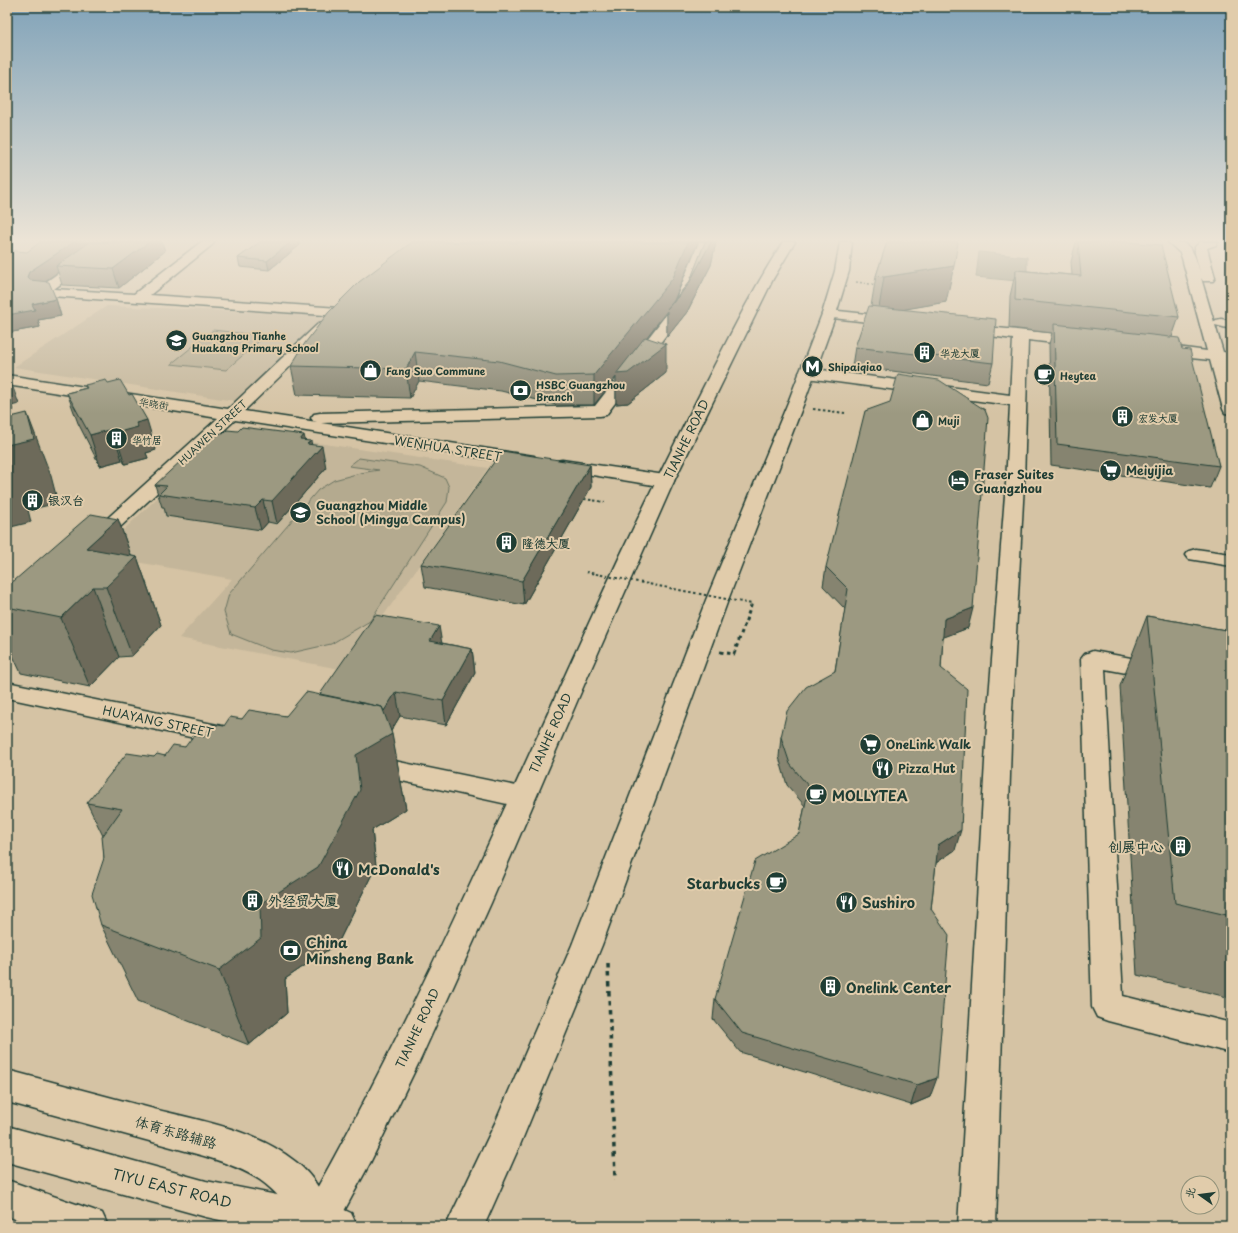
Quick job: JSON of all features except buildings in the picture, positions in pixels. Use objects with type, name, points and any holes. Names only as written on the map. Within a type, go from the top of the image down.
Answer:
[{"type":"main road","name":"HUAWEN STREET","points":[[82,552],[231,415],[344,307],[151,300]]},
{"type":"main road","points":[[260,420],[600,411],[680,307],[683,300]]},
{"type":"main road","name":"TIANHE ROAD","points":[[324,1225],[476,902],[634,546],[755,300]]},
{"type":"main road","points":[[465,1226],[508,1133],[586,945],[720,593],[812,374],[833,300]]},
{"type":"main road","points":[[1200,300],[1231,409]]},
{"type":"main road","points":[[1146,348],[1231,358],[1226,331],[1216,300]]},
{"type":"main road","points":[[829,314],[908,323]]},
{"type":"main road","points":[[952,327],[1091,342]]},
{"type":"main road","points":[[977,1226],[1000,710],[1021,335]]},
{"type":"main road","points":[[812,374],[1018,401]]},
{"type":"main road","name":"华晓街","points":[[7,380],[231,415]]},
{"type":"main road","name":"WENHUA STREET","points":[[231,415],[665,481]]},
{"type":"main road","points":[[1196,554],[1231,560]]},
{"type":"main road","points":[[1185,676],[1093,659],[1108,1007],[1231,1038]]},
{"type":"main road","name":"HUAYANG STREET","points":[[7,690],[261,743]]},
{"type":"main road","points":[[346,760],[521,798]]},
{"type":"main road","name":"体育东路辅路","points":[[7,1086],[180,1133],[235,1149],[255,1157],[270,1165],[295,1186],[324,1225]]},
{"type":"main road","name":"TIYU EAST ROAD","points":[[7,1144],[206,1199],[324,1225]]},
{"type":"main road","points":[[7,1198],[89,1226]]},
{"type":"path","points":[[812,374],[806,408],[845,413]]},
{"type":"path","points":[[584,499],[605,502]]},
{"type":"path","points":[[586,572],[752,604],[734,654],[719,652]]},
{"type":"path","points":[[735,609],[740,594]]},
{"type":"path","points":[[717,660],[722,645]]},
{"type":"path","points":[[608,961],[615,1180]]},
{"type":"shaded area","name":"Guangzhou Tianhe Huakang Primary School","points":[[107,306],[329,315],[235,401],[14,367]]},
{"type":"shaded area","points":[[213,330],[265,336],[226,370],[171,364]]},
{"type":"shaded area","name":"Guangzhou Middle School (Mingya Campus)","points":[[229,430],[488,468],[345,670],[179,638],[232,579],[97,555]]},
{"type":"shaded area","points":[[359,458],[420,467],[445,478],[449,487],[447,502],[370,621],[331,644],[291,653],[271,650],[231,634],[224,612],[229,594],[318,490],[334,480],[379,470],[349,466]]},
{"type":"place","name":"Guangzhou Tianhe Huakang Primary School","points":[[177,341]]},
{"type":"place","name":"华龙大厦","points":[[924,352]]},
{"type":"place","name":"Shipaiqiao","points":[[812,366]]},
{"type":"place","name":"Fang Suo Commune","points":[[370,370]]},
{"type":"place","name":"Heytea","points":[[1044,375]]},
{"type":"place","name":"HSBC Guangzhou Branch","points":[[520,390]]},
{"type":"place","name":"宏发大厦","points":[[1122,417]]},
{"type":"place","name":"Muji","points":[[923,420]]},
{"type":"place","name":"华竹居","points":[[116,439]]},
{"type":"place","name":"Meiyijia","points":[[1111,470]]},
{"type":"place","name":"Fraser Suites Guangzhou","points":[[958,481]]},
{"type":"place","name":"银汉台","points":[[32,500]]},
{"type":"place","name":"Guangzhou Middle School (Mingya Campus)","points":[[300,512]]},
{"type":"place","name":"隆德大厦","points":[[507,543]]},
{"type":"place","name":"OneLink Walk","points":[[871,744]]},
{"type":"place","name":"Pizza Hut","points":[[882,768]]},
{"type":"place","name":"MOLLYTEA","points":[[816,795]]},
{"type":"place","name":"创展中心","points":[[1180,846]]},
{"type":"place","name":"McDonald's","points":[[343,869]]},
{"type":"place","name":"Starbucks","points":[[776,883]]},
{"type":"place","name":"外经贸大厦","points":[[253,900]]},
{"type":"place","name":"Sushiro","points":[[846,902]]},
{"type":"place","name":"China Minsheng Bank","points":[[290,950]]},
{"type":"place","name":"Onelink Center","points":[[831,987]]}]
